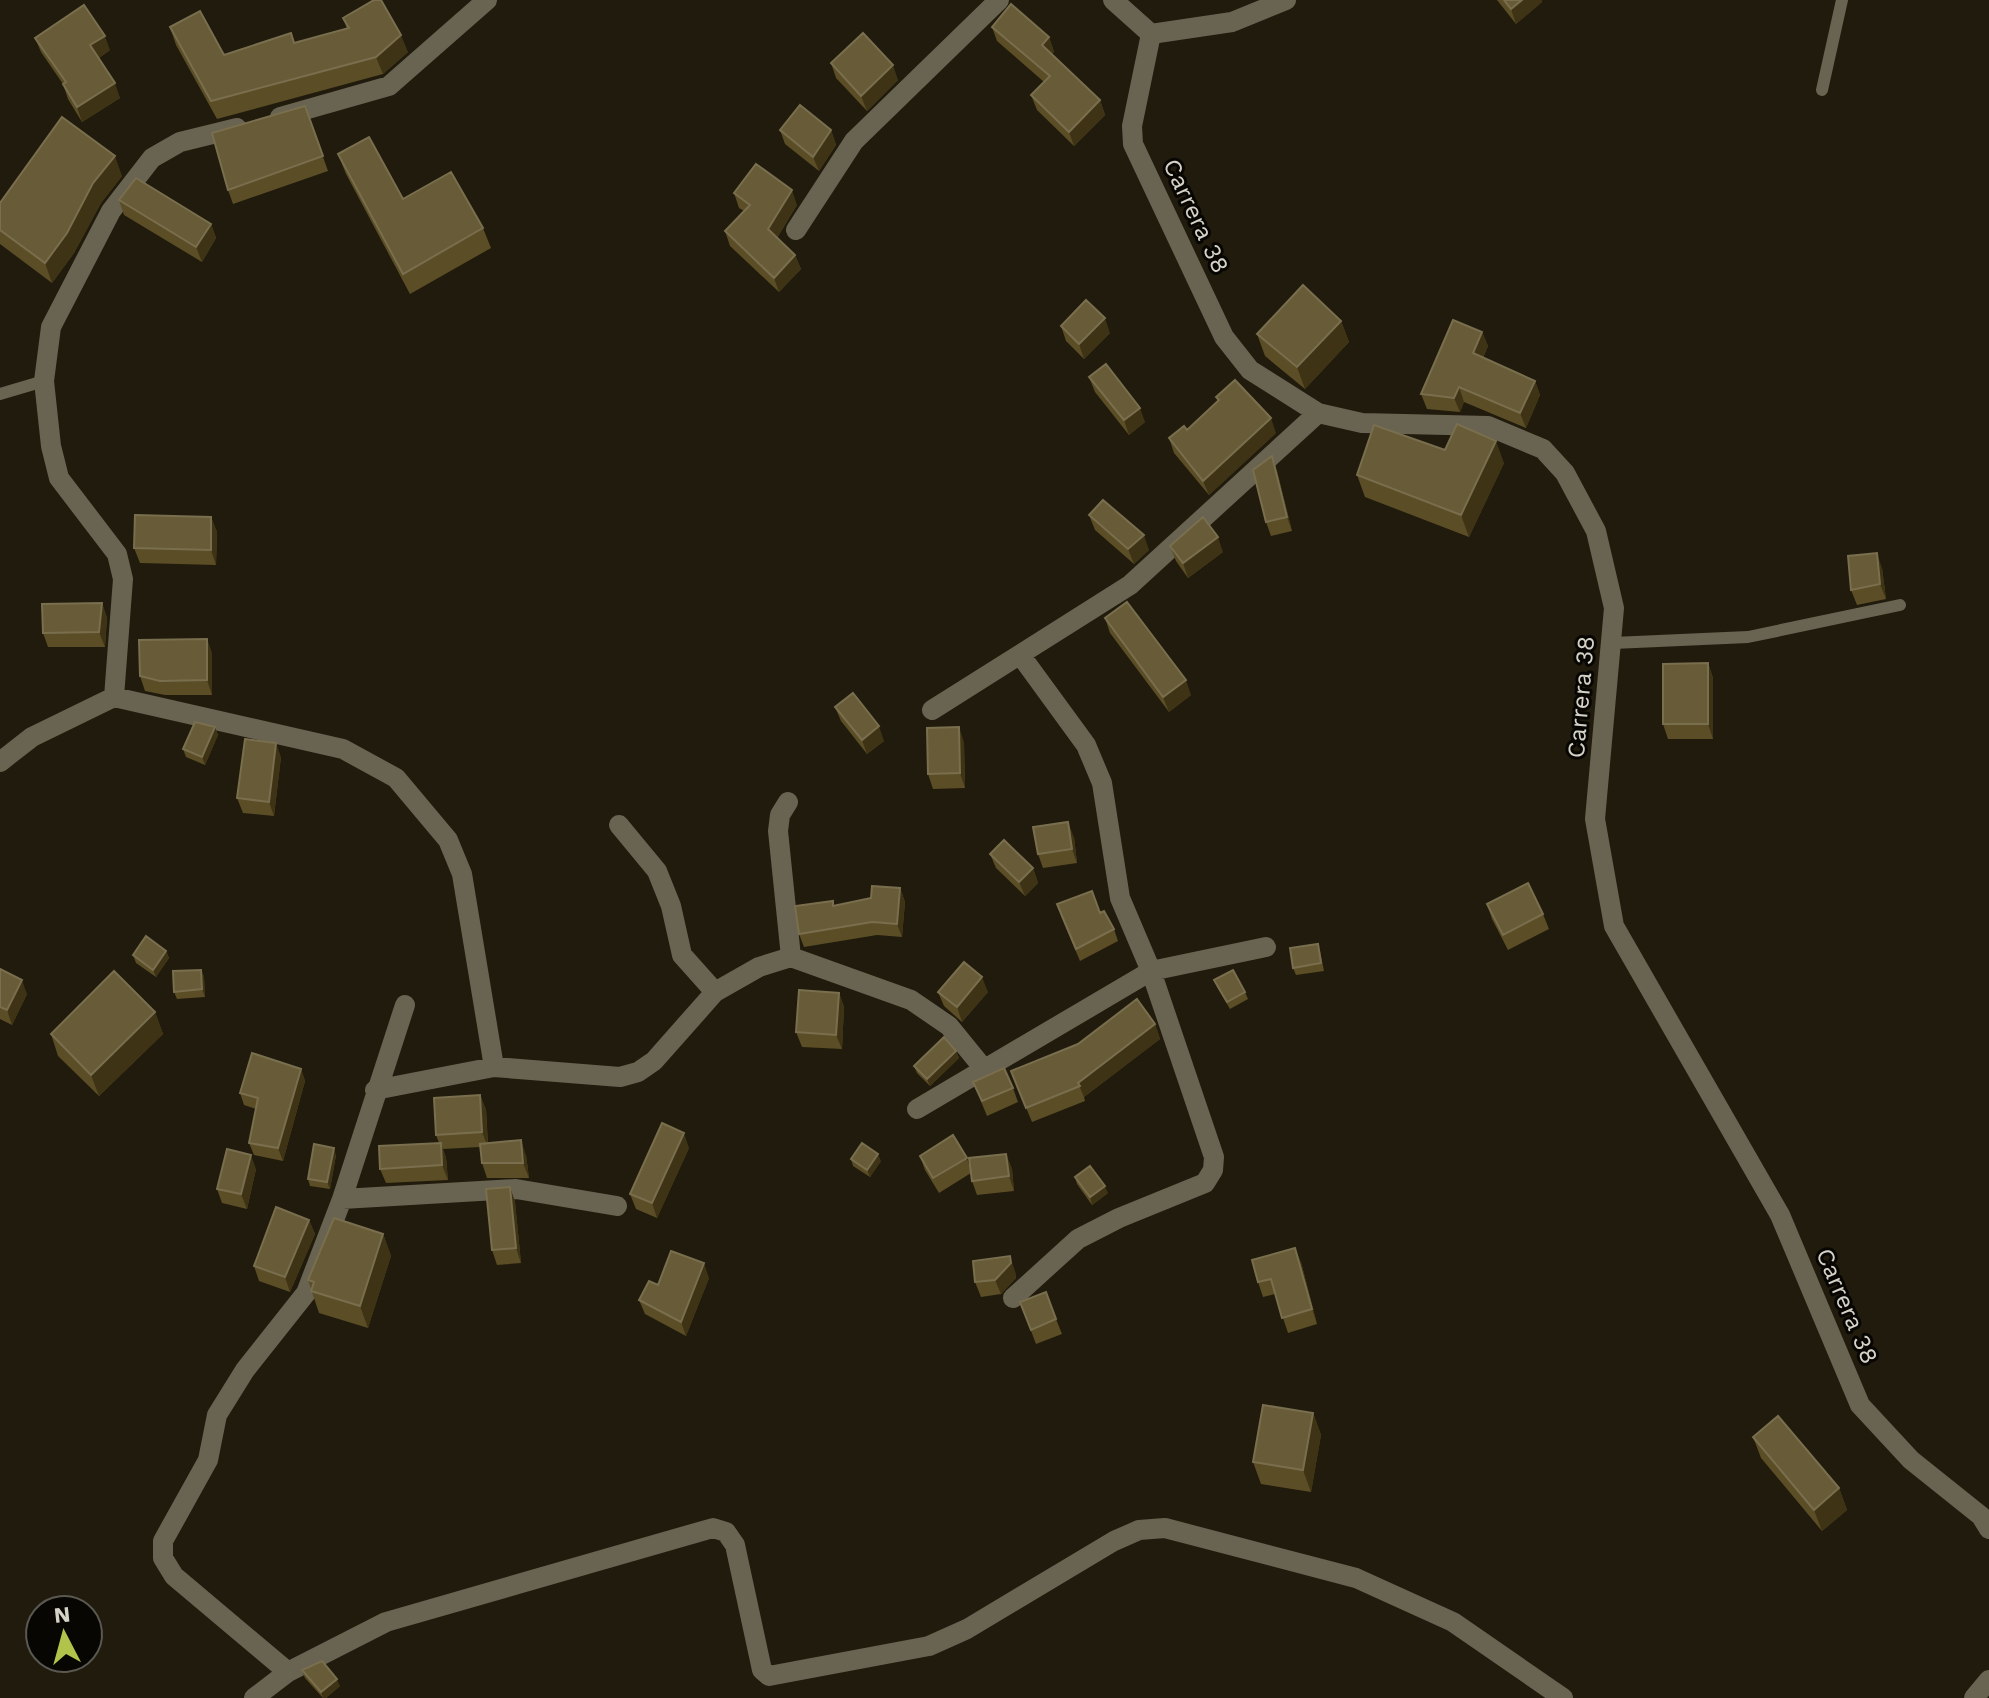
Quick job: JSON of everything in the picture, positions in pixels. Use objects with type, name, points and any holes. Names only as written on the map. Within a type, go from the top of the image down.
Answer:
[{"type":"street","points":[[114,697],[123,579],[117,554],[59,478],[51,446],[44,381],[51,327],[111,211],[152,158],[180,142],[389,86],[487,0]]},
{"type":"street","points":[[796,230],[854,141],[999,0]]},
{"type":"street","points":[[1113,0],[1151,34],[1232,22],[1286,0]]},
{"type":"street","name":"Carrera 38","points":[[1151,34],[1132,126],[1133,144],[1224,337],[1250,370],[1318,413],[1362,423],[1488,426],[1543,449],[1565,473],[1596,531],[1614,608],[1595,819],[1614,926],[1780,1215],[1860,1405],[1911,1460],[1981,1516],[1989,1529]]},
{"type":"street","points":[[932,710],[1130,585],[1318,413]]},
{"type":"street","points":[[1013,1298],[1078,1239],[1119,1218],[1205,1183],[1213,1170],[1214,1157],[1151,971],[1120,898],[1102,783],[1086,745],[1021,656]]},
{"type":"street","points":[[0,762],[32,737],[114,697],[343,749],[396,778],[448,840],[462,874],[494,1067]]},
{"type":"street","points":[[788,802],[780,815],[778,831],[791,957]]},
{"type":"street","points":[[619,825],[657,871],[671,906],[682,955],[715,992]]},
{"type":"street","points":[[917,1109],[1151,971],[1266,947]]},
{"type":"street","points":[[375,1090],[494,1067],[620,1077],[638,1072],[654,1061],[715,992],[759,967],[791,957],[911,1000],[949,1026],[984,1069]]},
{"type":"street","points":[[288,1672],[174,1576],[163,1558],[163,1541],[181,1514],[208,1460],[217,1415],[245,1370],[306,1293],[342,1199],[405,1005]]},
{"type":"street","points":[[342,1199],[516,1189],[617,1206]]},
{"type":"street","points":[[254,1698],[288,1672],[386,1622],[713,1528],[726,1532],[735,1545],[762,1670],[769,1676],[929,1646],[967,1629],[1114,1541],[1139,1530],[1165,1528],[1356,1578],[1453,1622],[1563,1698]]},
{"type":"street","points":[[1974,1698],[1989,1680]]},
{"type":"lane","points":[[1822,90],[1842,0]]},
{"type":"lane","points":[[0,394],[44,381]]},
{"type":"lane","points":[[1613,643],[1748,637],[1900,605]]},
{"type":"building","points":[[374,0],[381,0],[401,35],[376,57],[211,101],[170,27],[200,11],[224,55],[291,33],[294,43],[349,28],[343,18]]},
{"type":"building","points":[[1504,0],[1522,0],[1511,9]]},
{"type":"building","points":[[1011,4],[1049,37],[1042,45],[1100,100],[1069,132],[1031,95],[1050,76],[992,27]]},
{"type":"building","points":[[84,5],[105,36],[90,45],[115,83],[77,107],[63,84],[66,82],[35,38]]},
{"type":"building","points":[[863,33],[893,65],[861,96],[831,63]]},
{"type":"building","points":[[800,105],[831,130],[813,157],[780,130]]},
{"type":"building","points":[[305,106],[323,156],[228,190],[212,133]]},
{"type":"building","points":[[62,117],[115,156],[93,183],[67,233],[45,263],[0,230],[0,203]]},
{"type":"building","points":[[369,137],[403,199],[451,172],[483,228],[403,274],[338,154]]},
{"type":"building","points":[[756,164],[792,190],[768,229],[795,255],[774,278],[725,231],[750,205],[734,193]]},
{"type":"building","points":[[136,178],[211,224],[196,247],[119,200]]},
{"type":"building","points":[[1303,285],[1341,321],[1297,367],[1257,334]]},
{"type":"building","points":[[1086,300],[1105,318],[1079,344],[1061,326]]},
{"type":"building","points":[[1453,320],[1482,332],[1473,353],[1535,381],[1520,413],[1459,387],[1454,398],[1421,394]]},
{"type":"building","points":[[1106,364],[1140,408],[1124,420],[1089,377]]},
{"type":"building","points":[[1235,380],[1271,418],[1203,481],[1169,438],[1184,426],[1187,430]]},
{"type":"building","points":[[1457,424],[1496,441],[1461,515],[1357,475],[1374,425],[1445,450]]},
{"type":"building","points":[[1272,456],[1287,517],[1266,522],[1253,470]]},
{"type":"building","points":[[1103,500],[1144,535],[1128,549],[1089,515]]},
{"type":"building","points":[[135,515],[211,517],[211,550],[134,548]]},
{"type":"building","points":[[1203,517],[1218,537],[1183,563],[1170,546]]},
{"type":"building","points":[[1877,553],[1880,584],[1851,590],[1848,556]]},
{"type":"building","points":[[1127,602],[1186,680],[1163,697],[1105,618]]},
{"type":"building","points":[[102,603],[99,632],[43,633],[42,604]]},
{"type":"building","points":[[207,639],[207,680],[160,681],[140,676],[139,640]]},
{"type":"building","points":[[1708,663],[1708,724],[1663,724],[1663,664]]},
{"type":"building","points":[[853,693],[879,726],[862,740],[835,707]]},
{"type":"building","points":[[195,722],[215,727],[202,757],[183,749]]},
{"type":"building","points":[[959,727],[960,773],[928,774],[927,728]]},
{"type":"building","points":[[245,739],[276,743],[269,802],[237,798]]},
{"type":"building","points":[[1068,822],[1072,849],[1038,854],[1033,827]]},
{"type":"building","points":[[1004,840],[1033,868],[1019,882],[990,854]]},
{"type":"building","points":[[1528,883],[1543,914],[1503,935],[1487,904]]},
{"type":"building","points":[[872,886],[900,888],[897,924],[872,922],[799,934],[795,906],[833,901],[833,906],[871,898]]},
{"type":"building","points":[[1092,891],[1100,913],[1104,911],[1114,929],[1076,949],[1057,904]]},
{"type":"building","points":[[146,936],[166,951],[153,970],[133,955]]},
{"type":"building","points":[[1318,944],[1321,963],[1293,968],[1290,948]]},
{"type":"building","points":[[964,962],[982,977],[957,1007],[938,992]]},
{"type":"building","points":[[0,969],[22,980],[7,1010],[0,1007]]},
{"type":"building","points":[[201,970],[202,989],[174,992],[173,971]]},
{"type":"building","points":[[1233,970],[1245,992],[1227,1002],[1214,980]]},
{"type":"building","points":[[114,971],[155,1012],[91,1075],[51,1034]]},
{"type":"building","points":[[799,990],[839,993],[836,1035],[796,1032]]},
{"type":"building","points":[[1137,999],[1155,1024],[1078,1083],[1080,1086],[1026,1108],[1011,1071],[1078,1044]]},
{"type":"building","points":[[944,1037],[956,1051],[927,1079],[914,1066]]},
{"type":"building","points":[[252,1053],[301,1069],[278,1148],[249,1143],[258,1098],[240,1093]]},
{"type":"building","points":[[1004,1068],[1013,1088],[982,1101],[973,1082]]},
{"type":"building","points":[[480,1095],[482,1132],[436,1135],[434,1098]]},
{"type":"building","points":[[662,1123],[684,1133],[652,1203],[630,1194]]},
{"type":"building","points":[[953,1135],[967,1158],[933,1178],[920,1156]]},
{"type":"building","points":[[521,1140],[523,1163],[482,1163],[480,1144]]},
{"type":"building","points":[[441,1143],[442,1165],[380,1169],[379,1146]]},
{"type":"building","points":[[862,1143],[878,1154],[867,1170],[851,1159]]},
{"type":"building","points":[[314,1144],[334,1148],[327,1182],[308,1179]]},
{"type":"building","points":[[227,1149],[251,1155],[241,1194],[217,1189]]},
{"type":"building","points":[[1006,1154],[1009,1176],[972,1181],[969,1158]]},
{"type":"building","points":[[1090,1166],[1105,1186],[1090,1197],[1075,1177]]},
{"type":"building","points":[[510,1187],[516,1248],[492,1250],[486,1189]]},
{"type":"building","points":[[276,1207],[309,1220],[285,1277],[254,1266]]},
{"type":"building","points":[[334,1218],[383,1234],[360,1306],[311,1291],[314,1282],[308,1280]]},
{"type":"building","points":[[1295,1248],[1312,1309],[1282,1318],[1271,1279],[1258,1282],[1252,1260]]},
{"type":"building","points":[[671,1251],[704,1263],[681,1322],[639,1300],[649,1281],[658,1285]]},
{"type":"building","points":[[1010,1256],[1011,1263],[995,1280],[975,1282],[973,1261]]},
{"type":"building","points":[[1046,1292],[1056,1319],[1031,1330],[1020,1302]]},
{"type":"building","points":[[1263,1405],[1313,1413],[1303,1470],[1253,1462]]},
{"type":"building","points":[[1778,1416],[1839,1488],[1814,1510],[1753,1437]]},
{"type":"building","points":[[322,1661],[337,1679],[321,1692],[302,1670]]}]
